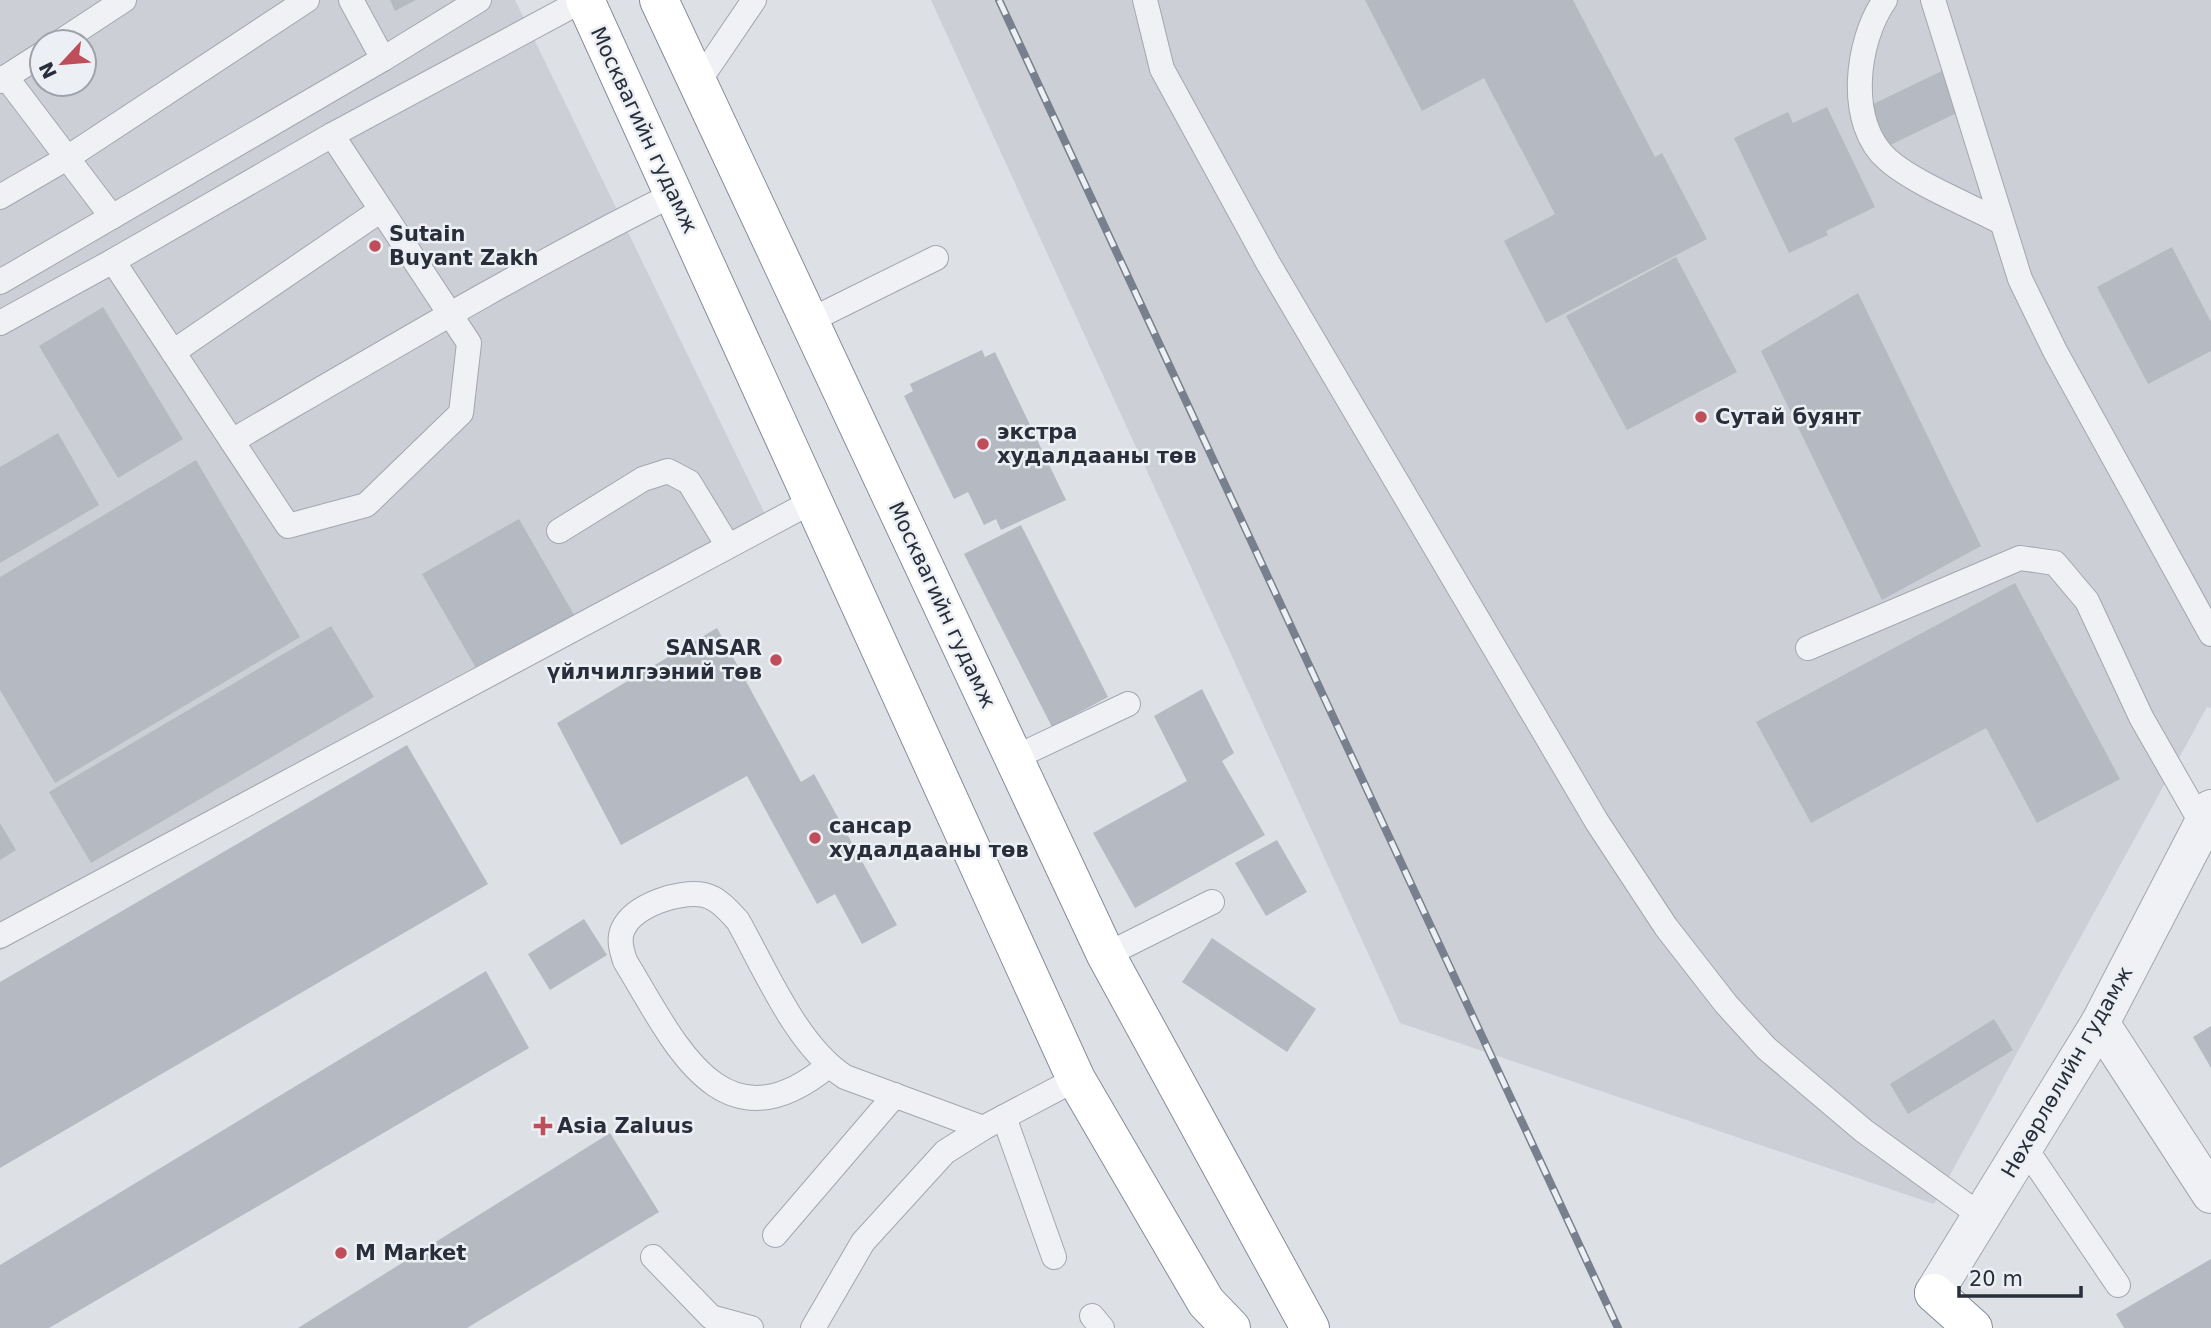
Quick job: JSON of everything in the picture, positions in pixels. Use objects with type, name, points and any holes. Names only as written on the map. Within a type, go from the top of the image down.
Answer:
[{"type":"highway","name":"Москвагийн гудамж","points":[[584,0],[815,500],[1076,1079],[1149,1209],[1206,1302],[1231,1328]]},
{"type":"highway","name":"Москвагийн гудамж","points":[[659,0],[1106,955],[1243,1200],[1310,1328]]},
{"type":"highway","points":[[1932,1310],[1973,1328]]},
{"type":"street","name":"Нөхөрлөлийн гудамж","points":[[1932,1310],[1981,1216],[2100,1023],[2208,823]]},
{"type":"street","points":[[2100,1023],[2211,1194]]},
{"type":"lane","points":[[81,28],[124,0]]},
{"type":"lane","points":[[0,197],[67,158],[307,0]]},
{"type":"lane","points":[[351,0],[383,60]]},
{"type":"lane","points":[[0,282],[383,60],[479,0]]},
{"type":"lane","points":[[0,323],[332,135],[584,0]]},
{"type":"lane","points":[[696,84],[754,0]]},
{"type":"lane","points":[[1145,0],[1162,69],[1268,263],[1597,822],[1666,927],[1726,1004],[1766,1048],[1864,1131],[1981,1216]]},
{"type":"lane","points":[[1885,0],[1863,50],[1858,96],[1873,142],[1887,160],[1903,170],[2001,222]]},
{"type":"lane","points":[[1933,0],[2020,279],[2055,351],[2211,634]]},
{"type":"lane","points":[[28,63],[3,79],[112,216]]},
{"type":"lane","points":[[113,261],[288,526],[366,505],[461,413],[469,343],[332,135]]},
{"type":"lane","points":[[232,441],[449,314],[596,233],[674,194]]},
{"type":"lane","points":[[173,352],[381,210]]},
{"type":"lane","points":[[809,321],[936,258]]},
{"type":"lane","points":[[559,531],[643,479],[668,471],[689,482],[728,546]]},
{"type":"lane","points":[[0,936],[815,500]]},
{"type":"lane","points":[[1808,648],[2020,558],[2055,563],[2087,601],[2141,717],[2208,823]]},
{"type":"lane","points":[[1014,758],[1128,704]]},
{"type":"lane","points":[[828,1066],[803,1086],[785,1093],[739,1097],[719,1090],[694,1070],[625,961],[620,944],[623,928],[643,910],[665,897],[706,895],[725,907],[738,921],[802,1032],[828,1066],[845,1077],[895,1095],[993,1122]]},
{"type":"lane","points":[[1106,955],[1212,902]]},
{"type":"lane","points":[[814,1328],[863,1242],[946,1152],[993,1122],[1076,1079]]},
{"type":"lane","points":[[775,1235],[895,1095]]},
{"type":"lane","points":[[993,1122],[1054,1257]]},
{"type":"lane","points":[[2024,1146],[2118,1285]]},
{"type":"lane","points":[[653,1257],[711,1317],[751,1328]]},
{"type":"shaded area","points":[[0,0],[515,0],[767,518],[0,951]]},
{"type":"shaded area","points":[[931,0],[2211,0],[2211,708],[2207,707],[1934,1204],[1400,1023]]},
{"type":"building","points":[[390,0],[416,0],[395,11]]},
{"type":"building","points":[[1365,0],[1573,0],[1655,157],[1662,153],[1707,239],[1546,323],[1504,241],[1555,214],[1484,78],[1422,111]]},
{"type":"building","points":[[1946,69],[1965,109],[1888,146],[1869,106]]},
{"type":"building","points":[[1827,107],[1875,207],[1826,231],[1828,235],[1789,253],[1734,138],[1788,112],[1793,123]]},
{"type":"building","points":[[2172,247],[2211,322],[2211,351],[2148,384],[2097,287]]},
{"type":"building","points":[[1676,257],[1737,372],[1627,430],[1566,316]]},
{"type":"building","points":[[1858,293],[1981,546],[1882,600],[1761,351]]},
{"type":"building","points":[[103,307],[183,439],[118,478],[39,346]]},
{"type":"building","name":"экстра худалдааны төв","points":[[982,350],[985,357],[995,352],[1066,500],[1001,530],[996,519],[984,525],[968,492],[954,499],[904,396],[913,391],[910,384]]},
{"type":"building","points":[[58,433],[99,505],[0,563],[0,467]]},
{"type":"building","points":[[196,460],[300,637],[55,783],[0,690],[0,577]]},
{"type":"building","points":[[519,519],[577,620],[480,675],[422,574]]},
{"type":"building","points":[[1021,525],[1108,697],[1052,727],[964,554]]},
{"type":"building","points":[[2015,583],[2120,779],[2037,823],[1986,728],[1811,823],[1756,722]]},
{"type":"building","points":[[331,626],[374,697],[91,863],[49,792]]},
{"type":"building","points":[[717,628],[801,782],[814,774],[897,925],[862,944],[835,894],[817,904],[747,776],[621,845],[557,723]]},
{"type":"building","points":[[1202,689],[1234,753],[1222,761],[1265,835],[1135,908],[1093,833],[1187,781],[1154,716]]},
{"type":"building","points":[[407,745],[488,884],[0,1168],[0,982]]},
{"type":"building","points":[[0,823],[16,850],[0,860]]},
{"type":"building","points":[[1277,840],[1307,892],[1266,916],[1235,863]]},
{"type":"building","points":[[584,919],[607,955],[550,990],[528,954]]},
{"type":"building","points":[[1212,938],[1316,1009],[1287,1052],[1182,982]]},
{"type":"building","points":[[486,971],[529,1048],[49,1328],[0,1328],[0,1265]]},
{"type":"building","points":[[1994,1019],[2013,1050],[1908,1114],[1890,1084]]},
{"type":"building","points":[[2211,1026],[2211,1068],[2193,1037]]},
{"type":"building","points":[[610,1133],[659,1212],[467,1328],[298,1328]]},
{"type":"building","points":[[2211,1259],[2211,1328],[2124,1328],[2116,1314]]},
{"type":"railway","points":[[999,0],[1618,1328]]},
{"type":"place","name":"Sutain Buyant Zakh","points":[[375,246]]},
{"type":"place","name":"Сутай буянт","points":[[1701,417]]},
{"type":"place","name":"экстра худалдааны төв","points":[[983,444]]},
{"type":"place","name":"SANSAR үйлчилгээний төв","points":[[776,660]]},
{"type":"place","name":"сансар худалдааны төв","points":[[815,838]]},
{"type":"place","name":"Asia Zaluus","points":[[543,1126]]},
{"type":"place","name":"М Market","points":[[341,1253]]}]
